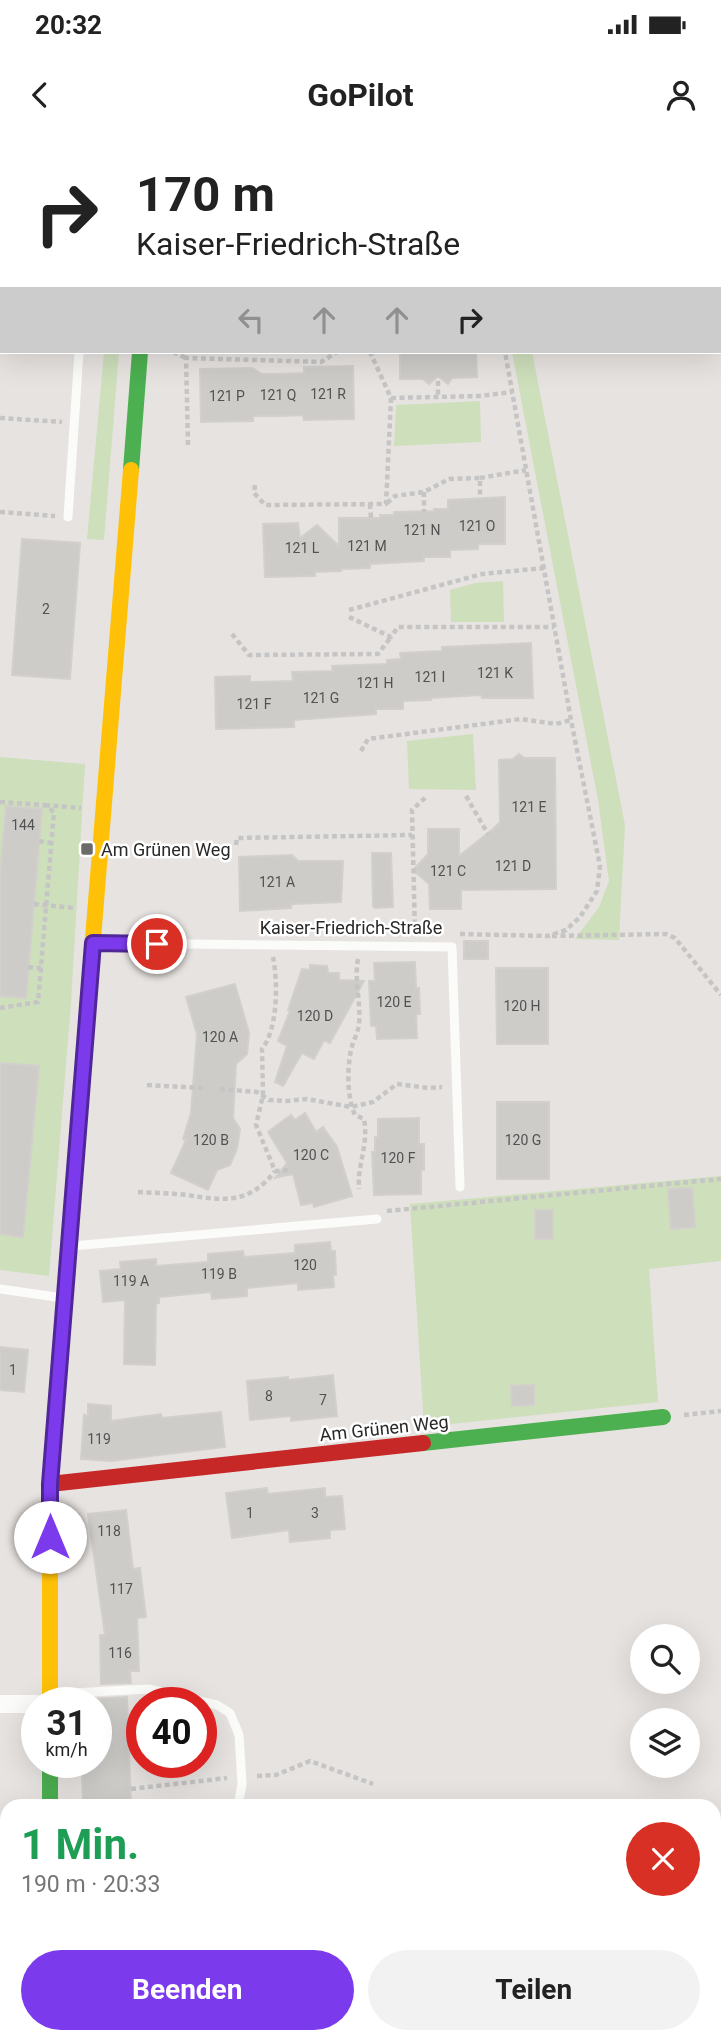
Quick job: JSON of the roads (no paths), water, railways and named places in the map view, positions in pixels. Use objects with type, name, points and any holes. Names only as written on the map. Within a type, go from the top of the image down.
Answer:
[{"type":"street","points":[[46,1687],[50,1484],[140,354]]},
{"type":"street","name":"Am Grünen Weg","points":[[50,1484],[663,1417]]},
{"type":"street","points":[[0,1703],[21,1702]]},
{"type":"street","points":[[50,1778],[50,1799]]},
{"type":"lane","points":[[68,517],[79,354]]},
{"type":"lane","name":"Kaiser-Friedrich-Straße","points":[[93,943],[452,947],[460,1187]]},
{"type":"lane","points":[[68,1246],[377,1219]]},
{"type":"lane","points":[[0,1289],[64,1298]]},
{"type":"lane","points":[[112,1693],[149,1689],[217,1705],[230,1713],[239,1735],[242,1784],[239,1799]]},
{"type":"place","name":"Am Grünen Weg","points":[[87,849]]}]
